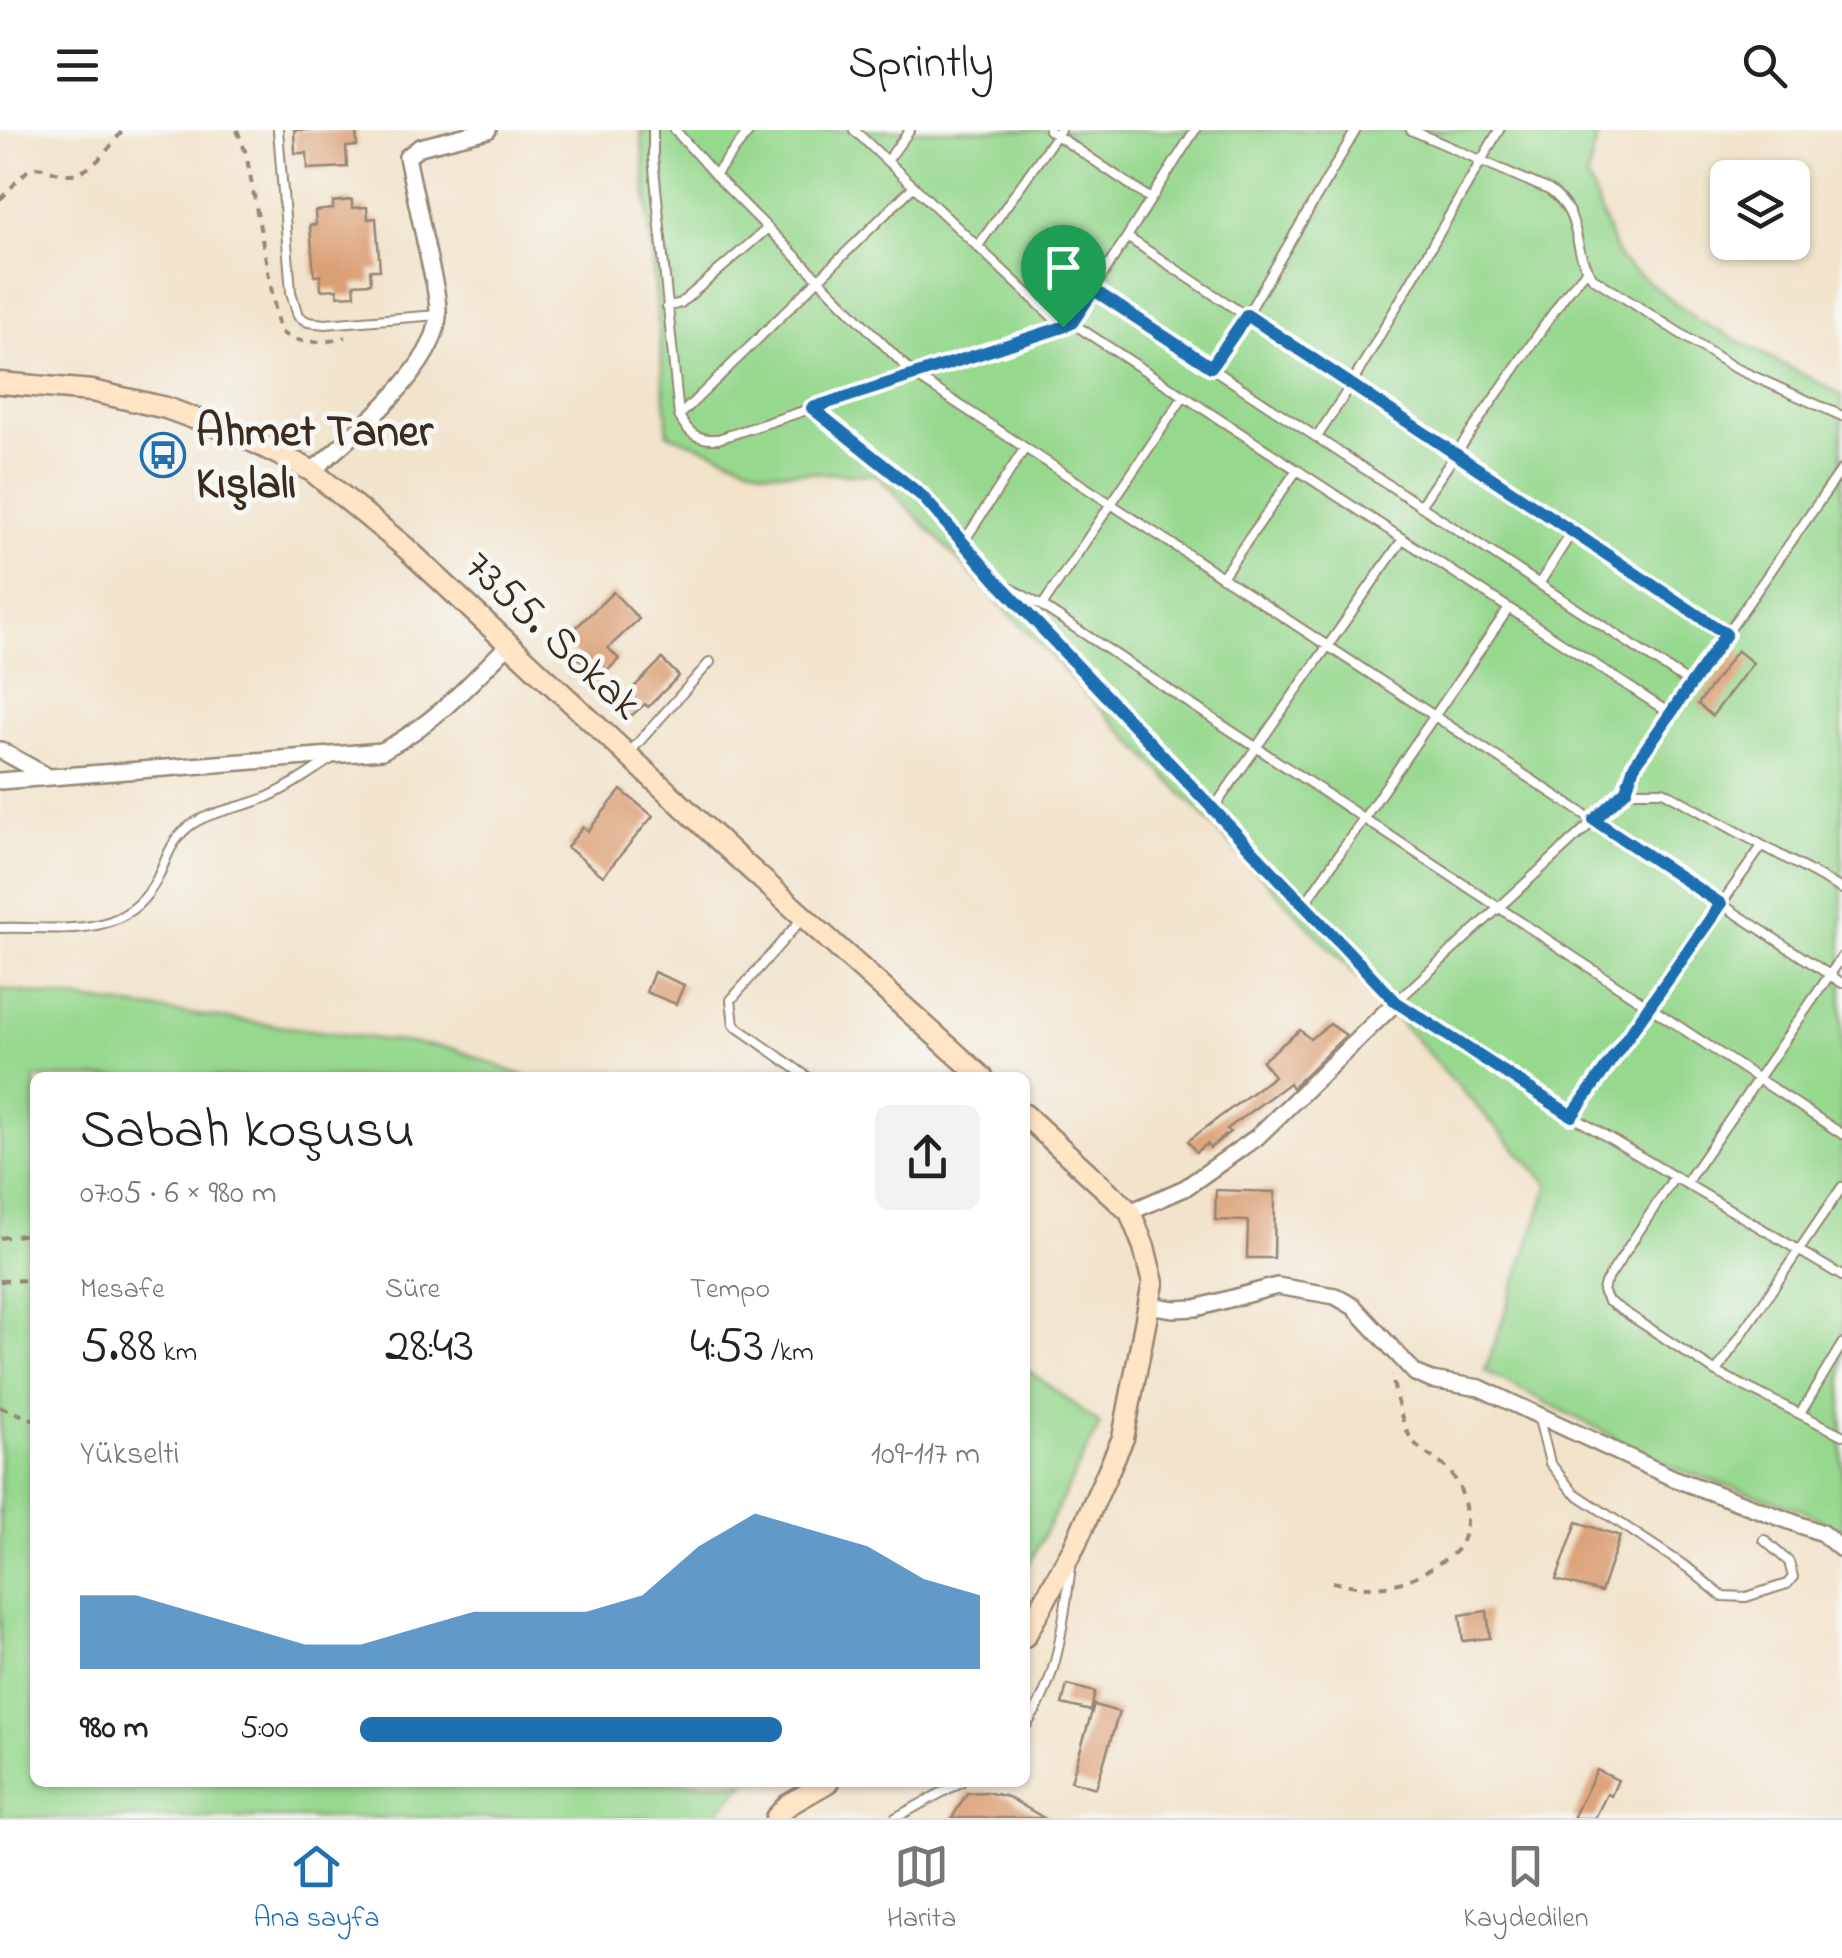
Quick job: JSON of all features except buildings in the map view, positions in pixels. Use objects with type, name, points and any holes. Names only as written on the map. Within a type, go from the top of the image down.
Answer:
[{"type":"street","points":[[312,470],[372,418],[404,382],[434,337],[438,316],[406,156],[420,147],[488,130]]},
{"type":"street","name":"7355. Sokak","points":[[0,383],[92,391],[166,408],[240,435],[312,470],[406,548],[976,1072]]},
{"type":"street","points":[[0,781],[382,751],[417,733],[508,644]]},
{"type":"street","points":[[0,750],[49,777]]},
{"type":"street","points":[[1130,1212],[1185,1188],[1257,1137],[1396,1002]]},
{"type":"street","points":[[1030,1120],[1130,1212],[1153,1284],[1123,1438],[1074,1547],[1030,1627]]},
{"type":"street","points":[[1148,1305],[1174,1310],[1196,1308],[1277,1286],[1335,1296],[1354,1307],[1415,1374],[1480,1388],[1673,1478],[1822,1532],[1842,1550]]},
{"type":"street","points":[[776,1818],[788,1805],[819,1787]]},
{"type":"lane","points":[[278,130],[291,292],[298,316],[325,324],[438,316]]},
{"type":"lane","points":[[653,130],[679,416],[688,432],[703,440],[718,439],[1068,325],[1195,130]]},
{"type":"lane","points":[[675,130],[914,375],[1842,984]]},
{"type":"lane","points":[[714,174],[750,130]]},
{"type":"lane","points":[[854,130],[1068,325],[1184,396],[1670,714]]},
{"type":"lane","points":[[887,161],[910,130]]},
{"type":"lane","points":[[1211,367],[1247,315],[1356,130]]},
{"type":"lane","points":[[1411,130],[1549,190],[1566,202],[1574,218],[1586,270],[1610,291],[1732,367],[1842,416]]},
{"type":"lane","points":[[1317,437],[1499,130]]},
{"type":"lane","points":[[978,246],[1055,132],[1151,200]]},
{"type":"lane","points":[[679,416],[914,186]]},
{"type":"lane","points":[[667,307],[680,303],[768,228]]},
{"type":"lane","points":[[1127,237],[1726,634]]},
{"type":"lane","points":[[1420,506],[1586,270]]},
{"type":"lane","points":[[1094,290],[1691,684]]},
{"type":"lane","points":[[1042,606],[1184,396]]},
{"type":"lane","points":[[812,408],[922,496],[996,580],[1396,1002],[1572,1116],[1842,1276]]},
{"type":"lane","points":[[964,542],[1025,448]]},
{"type":"lane","points":[[1396,1002],[1626,790],[1634,766],[1842,469]]},
{"type":"lane","points":[[1222,577],[1297,470]]},
{"type":"lane","points":[[1538,584],[1572,532]]},
{"type":"lane","points":[[1213,808],[1403,539]]},
{"type":"lane","points":[[996,580],[1042,606],[1842,1134]]},
{"type":"lane","points":[[1304,905],[1510,608]]},
{"type":"lane","points":[[628,755],[710,662]]},
{"type":"lane","points":[[0,928],[103,925],[125,917],[151,889],[170,845],[190,826],[218,812],[266,798],[334,756]]},
{"type":"lane","points":[[1626,790],[1663,791],[1842,889]]},
{"type":"lane","points":[[1572,1116],[1762,846]]},
{"type":"lane","points":[[801,1072],[734,1024],[730,1008],[731,1000],[804,917]]},
{"type":"lane","points":[[1686,1183],[1842,956]]},
{"type":"lane","points":[[1674,1176],[1605,1283],[1603,1291],[1608,1301],[1716,1372],[1842,1435]]},
{"type":"lane","points":[[1716,1372],[1842,1188]]},
{"type":"lane","points":[[1800,1414],[1842,1344]]},
{"type":"lane","points":[[1538,1415],[1550,1463],[1573,1492],[1688,1568],[1722,1596],[1746,1598],[1786,1584],[1794,1577],[1789,1562],[1764,1540]]},
{"type":"lane","points":[[1030,1720],[1057,1658],[1074,1547]]},
{"type":"lane","points":[[895,1818],[952,1787]]},
{"type":"path","points":[[0,199],[30,169],[45,167],[60,174],[76,174],[97,163],[123,130]]},
{"type":"path","points":[[0,1238],[30,1234]]},
{"type":"path","points":[[2,1279],[30,1280]]},
{"type":"path","points":[[1332,1582],[1385,1589],[1420,1576],[1461,1544],[1466,1515],[1462,1494],[1450,1472],[1409,1436],[1386,1340]]},
{"type":"path","points":[[0,1406],[30,1418]]},
{"type":"green space","points":[[641,130],[1599,130],[1587,177],[1619,259],[1696,319],[1842,395],[1842,1532],[1802,1510],[1674,1468],[1485,1371],[1549,1185],[1373,993],[877,475],[765,471],[668,434]]},
{"type":"green space","points":[[0,989],[455,1049],[513,1072],[30,1072],[30,1787],[741,1787],[719,1810],[718,1818],[0,1818]]},
{"type":"green space","points":[[1030,1372],[1100,1424],[1030,1562]]},
{"type":"place","name":"Ahmet Taner Kışlalı","points":[[163,455]]},
{"type":"route","points":[[1094,290],[1211,367],[1247,315],[1726,634],[1634,766],[1626,790],[1594,820],[1721,904],[1572,1116],[1396,1002],[996,580],[922,496],[812,408],[1063,327],[1072,323],[1094,290]]}]
